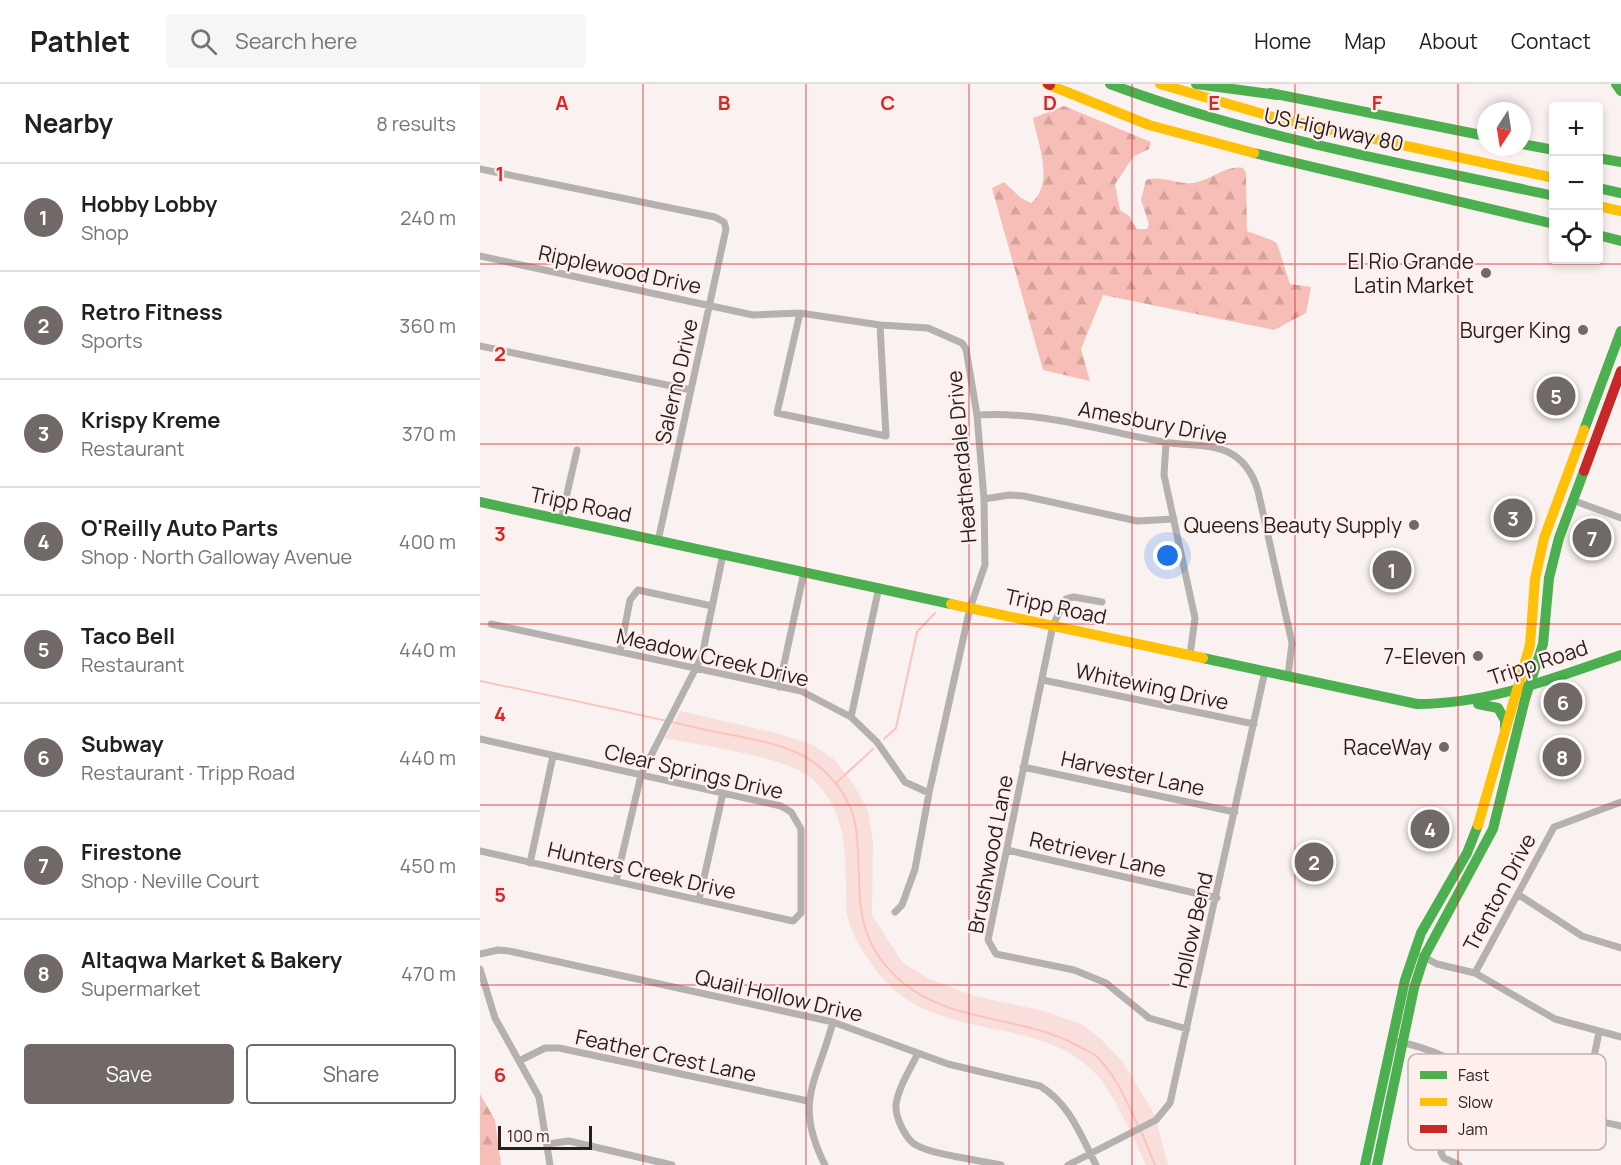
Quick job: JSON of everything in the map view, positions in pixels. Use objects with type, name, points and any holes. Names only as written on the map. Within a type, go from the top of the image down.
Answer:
[{"type":"main road","points":[[1048,84],[1149,125],[1214,144],[1549,223]]},
{"type":"main road","name":"US Highway 80","points":[[1110,84],[1209,120],[1274,138],[1549,195]]},
{"type":"main road","name":"US Highway 80","points":[[1160,84],[1273,117],[1549,177]]},
{"type":"main road","points":[[1196,84],[1277,95]]},
{"type":"main road","points":[[1232,84],[1477,134]]},
{"type":"main road","points":[[1531,146],[1549,149]]},
{"type":"main road","points":[[1603,159],[1621,162]]},
{"type":"main road","points":[[1603,189],[1621,193]]},
{"type":"main road","points":[[1603,207],[1621,211]]},
{"type":"main road","points":[[1603,236],[1621,241]]},
{"type":"main road","points":[[1365,1165],[1390,1041],[1414,951],[1430,914],[1455,873],[1480,820],[1530,645],[1539,559],[1564,480],[1621,331]]},
{"type":"main road","points":[[1377,1165],[1414,988],[1424,957],[1440,923],[1466,880],[1496,817],[1529,686],[1543,644],[1553,563],[1577,484],[1621,371]]},
{"type":"main road","points":[[1601,384],[1613,388]]},
{"type":"main road","points":[[1564,480],[1577,484]]},
{"type":"main road","points":[[1559,495],[1572,500]]},
{"type":"main road","name":"Tripp Road","points":[[480,502],[1417,704],[1469,702],[1529,686],[1621,655]]},
{"type":"main road","points":[[1538,662],[1548,672],[1561,675]]},
{"type":"main road","points":[[1469,702],[1498,708],[1505,720],[1505,733]]},
{"type":"main road","points":[[1455,873],[1466,880]]},
{"type":"street","name":"Salerno Drive","points":[[480,169],[715,217],[724,222],[726,229],[658,541]]},
{"type":"street","name":"Ripplewood Drive","points":[[480,256],[753,315]]},
{"type":"street","name":"Heatherdale Drive","points":[[753,315],[800,313],[880,325],[928,328],[962,343],[966,349],[977,415],[984,499],[986,565],[970,608],[928,793],[915,869],[902,905],[895,912]]},
{"type":"street","points":[[800,313],[777,413],[886,436],[880,325]]},
{"type":"street","points":[[480,345],[691,390]]},
{"type":"street","name":"Amesbury Drive","points":[[977,415],[1034,415],[1166,443],[1217,448],[1230,453],[1249,468],[1258,491],[1292,643],[1288,676]]},
{"type":"street","points":[[1166,443],[1164,475],[1195,618],[1190,655]]},
{"type":"street","points":[[561,520],[577,450]]},
{"type":"street","points":[[984,499],[1009,495],[1024,496],[1137,521],[1174,519]]},
{"type":"street","points":[[1572,500],[1621,518]]},
{"type":"street","points":[[616,881],[642,775],[695,669],[705,644],[723,554]]},
{"type":"street","points":[[779,687],[804,572]]},
{"type":"street","points":[[851,717],[879,587]]},
{"type":"street","points":[[620,652],[630,600],[638,590],[712,606]]},
{"type":"street","name":"Brushwood Lane","points":[[1102,602],[1074,597],[1066,599],[1053,625],[988,940],[996,954],[1074,970],[1106,983],[1149,1018],[1187,1029]]},
{"type":"street","name":"Meadow Creek Drive","points":[[491,624],[779,687],[823,700],[851,717],[877,742],[905,782],[928,793]]},
{"type":"street","name":"Hollow Bend","points":[[1068,1165],[1162,1115],[1170,1103],[1217,898],[1265,671]]},
{"type":"street","name":"Whitewing Drive","points":[[1043,680],[1254,724]]},
{"type":"street","name":"Clear Springs Drive","points":[[480,739],[781,806],[797,819],[801,840],[801,913],[797,920]]},
{"type":"street","points":[[530,862],[553,756]]},
{"type":"street","name":"Harvester Lane","points":[[1023,768],[1235,812]]},
{"type":"street","points":[[699,900],[723,793]]},
{"type":"street","name":"Trenton Drive","points":[[1475,973],[1494,934],[1519,895],[1545,838],[1554,827],[1621,802]]},
{"type":"street","name":"Retriever Lane","points":[[1007,850],[1217,898]]},
{"type":"street","name":"Hunters Creek Drive","points":[[480,851],[793,921],[797,920]]},
{"type":"street","points":[[1519,895],[1582,936],[1621,948]]},
{"type":"street","name":"Quail Hollow Drive","points":[[480,954],[498,950],[509,951],[833,1022],[856,1028],[917,1054],[1040,1086],[1062,1103],[1096,1165]]},
{"type":"street","points":[[1414,951],[1437,964],[1475,973],[1555,1019],[1621,1037]]},
{"type":"street","points":[[480,969],[495,1018],[539,1097],[550,1165]]},
{"type":"street","points":[[825,1165],[814,1143],[808,1101],[813,1077],[833,1022]]},
{"type":"street","points":[[1595,1054],[1599,1032]]},
{"type":"street","points":[[1390,1041],[1429,1049],[1440,1054]]},
{"type":"street","name":"Feather Crest Lane","points":[[519,1061],[545,1048],[559,1048],[808,1101]]},
{"type":"street","points":[[917,1054],[895,1108],[909,1139],[923,1148],[1001,1165]]},
{"type":"street","points":[[1606,1123],[1621,1126]]},
{"type":"street","points":[[548,1144],[569,1142],[672,1165]]},
{"type":"street","points":[[1442,1150],[1444,1158],[1459,1165]]},
{"type":"shaded area","points":[[680,711],[780,734],[813,745],[835,760],[852,782],[868,810],[873,843],[872,915],[903,963],[929,979],[974,996],[1044,1011],[1081,1024],[1100,1038],[1122,1061],[1155,1115],[1168,1165],[1146,1165],[1109,1091],[1093,1071],[1071,1054],[1046,1042],[1019,1034],[936,1014],[911,1002],[888,984],[864,954],[848,919],[844,843],[837,816],[823,791],[812,779],[783,764],[742,753],[665,738]]},
{"type":"green space","points":[[1064,106],[1151,142],[1149,149],[1134,156],[1115,184],[1120,210],[1129,216],[1137,229],[1147,229],[1149,224],[1141,200],[1146,180],[1159,178],[1192,183],[1231,168],[1243,168],[1246,173],[1247,231],[1274,241],[1278,246],[1290,284],[1311,287],[1306,313],[1274,330],[1103,295],[1081,349],[1090,381],[1043,370],[992,188],[1004,182],[1021,198],[1031,203],[1038,195],[1043,175],[1041,151],[1033,118]]},
{"type":"green space","points":[[480,1094],[495,1120],[501,1165],[480,1165]]},
{"type":"waterway","points":[[884,739],[896,728],[917,632],[935,613]]},
{"type":"waterway","points":[[480,681],[758,740],[804,756],[826,772],[849,805],[856,829],[860,892],[866,930],[873,947],[885,965],[903,983],[922,996],[965,1013],[1055,1036],[1094,1055],[1115,1080],[1138,1126]]},
{"type":"waterway","points":[[836,783],[873,749]]},
{"type":"waterway","points":[[1141,1131],[1155,1165]]},
{"type":"traffic: fast","points":[[1110,84],[1219,120],[1274,134],[1549,195]]},
{"type":"traffic: fast","points":[[1196,84],[1277,95]]},
{"type":"traffic: fast","points":[[1616,84],[1621,91]]},
{"type":"traffic: fast","points":[[1270,93],[1477,134]]},
{"type":"traffic: fast","points":[[1531,146],[1549,149]]},
{"type":"traffic: fast","points":[[1254,153],[1549,223]]},
{"type":"traffic: fast","points":[[1603,159],[1621,162]]},
{"type":"traffic: fast","points":[[1603,189],[1621,193]]},
{"type":"traffic: fast","points":[[1603,236],[1621,241]]},
{"type":"traffic: fast","points":[[1584,430],[1621,331]]},
{"type":"traffic: fast","points":[[1377,1165],[1414,988],[1424,957],[1493,829],[1525,699],[1543,644],[1549,578],[1559,538],[1584,471]]},
{"type":"traffic: fast","points":[[480,502],[951,604]]},
{"type":"traffic: fast","points":[[1203,658],[1417,704],[1444,703],[1496,695],[1546,681],[1621,655]]},
{"type":"traffic: fast","points":[[1478,704],[1498,708],[1505,720],[1505,727]]},
{"type":"traffic: fast","points":[[1365,1165],[1405,980],[1421,933],[1467,853],[1478,825]]},
{"type":"traffic: slow","points":[[1047,84],[1149,125],[1254,153]]},
{"type":"traffic: slow","points":[[1160,84],[1273,117],[1549,177]]},
{"type":"traffic: slow","points":[[1603,207],[1621,211]]},
{"type":"traffic: slow","points":[[1478,825],[1530,645],[1535,579],[1544,538],[1584,430]]},
{"type":"traffic: slow","points":[[951,604],[1203,658]]},
{"type":"traffic: jam","points":[[1584,471],[1621,371]]},
{"type":"place","name":"El Rio Grande Latin Market","points":[[1486,273]]},
{"type":"place","name":"Burger King","points":[[1583,330]]},
{"type":"place","name":"Taco Bell","points":[[1556,396]]},
{"type":"place","name":"Krispy Kreme","points":[[1513,518]]},
{"type":"place","name":"Queens Beauty Supply","points":[[1414,525]]},
{"type":"place","name":"Firestone","points":[[1592,538]]},
{"type":"place","name":"Hobby Lobby","points":[[1392,570]]},
{"type":"place","name":"7-Eleven","points":[[1478,656]]},
{"type":"place","name":"Subway","points":[[1563,702]]},
{"type":"place","name":"RaceWay","points":[[1444,747]]},
{"type":"place","name":"Altaqwa Market & Bakery","points":[[1562,757]]},
{"type":"place","name":"O'Reilly Auto Parts","points":[[1430,829]]},
{"type":"place","name":"Retro Fitness","points":[[1314,862]]}]
